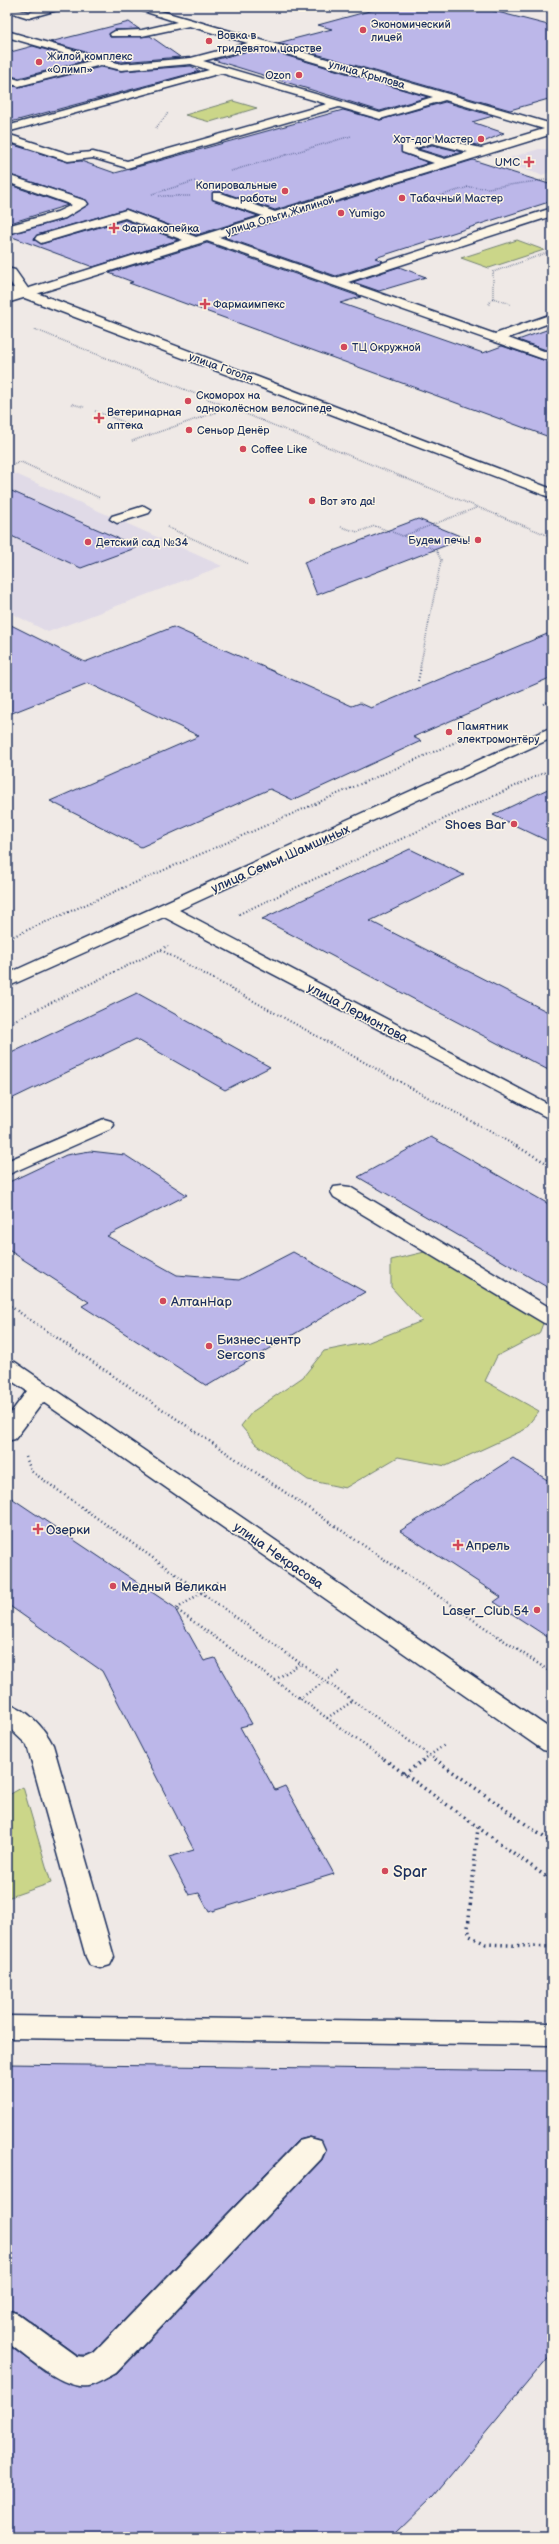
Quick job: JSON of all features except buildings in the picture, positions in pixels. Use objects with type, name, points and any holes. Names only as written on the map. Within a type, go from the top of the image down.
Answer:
[{"type":"street","points":[[31,22],[63,7]]},
{"type":"street","name":"улица Крылова","points":[[136,7],[552,129]]},
{"type":"street","points":[[7,8],[31,22],[37,43]]},
{"type":"street","points":[[115,34],[142,33],[192,23]]},
{"type":"street","points":[[7,34],[99,62],[126,67],[190,61],[258,43]]},
{"type":"street","points":[[190,61],[380,116],[445,97]]},
{"type":"street","points":[[7,79],[19,83],[99,62]]},
{"type":"street","points":[[7,129],[220,70]]},
{"type":"street","points":[[7,138],[68,158],[93,155],[126,165],[339,104]]},
{"type":"street","name":"улица Ольги Жилиной","points":[[7,299],[552,129]]},
{"type":"street","points":[[446,163],[414,154],[406,150],[406,148],[432,140],[481,152]]},
{"type":"street","points":[[7,178],[82,204],[61,215],[7,230]]},
{"type":"street","points":[[217,196],[275,216]]},
{"type":"street","points":[[336,282],[552,212]]},
{"type":"street","points":[[41,239],[126,214],[336,282],[552,358]]},
{"type":"street","points":[[7,272],[11,273],[24,294]]},
{"type":"street","name":"улица Гоголя","points":[[7,291],[24,294],[552,494]]},
{"type":"street","points":[[496,338],[552,318]]},
{"type":"street","points":[[117,519],[144,510]]},
{"type":"street","name":"улица Семьи Шамшиных","points":[[7,981],[552,732]]},
{"type":"street","name":"улица Лермонтова","points":[[164,910],[552,1114]]},
{"type":"street","points":[[7,1169],[104,1125]]},
{"type":"street","points":[[342,1192],[552,1318]]},
{"type":"street","name":"улица Некрасова","points":[[7,1367],[552,1743]]},
{"type":"street","points":[[15,1441],[40,1390]]},
{"type":"street","points":[[7,1712],[35,1735],[40,1745],[100,1958]]},
{"type":"street","points":[[7,2027],[552,2034]]},
{"type":"street","points":[[7,2324],[68,2368],[87,2372],[105,2363],[310,2150]]},
{"type":"path","points":[[126,165],[197,76]]},
{"type":"path","points":[[462,186],[487,188],[552,179]]},
{"type":"path","points":[[489,304],[493,298],[493,272],[552,251]]},
{"type":"path","points":[[493,298],[515,306]]},
{"type":"path","points":[[30,327],[476,508],[552,537]]},
{"type":"path","points":[[72,404],[84,407]]},
{"type":"path","points":[[132,441],[229,408]]},
{"type":"path","points":[[94,411],[138,427]]},
{"type":"path","points":[[7,467],[21,462]]},
{"type":"path","points":[[403,536],[476,508]]},
{"type":"path","points":[[341,527],[358,532],[375,526],[436,550],[441,560],[418,681]]},
{"type":"path","points":[[7,939],[463,740]]},
{"type":"path","points":[[446,819],[552,769]]},
{"type":"path","points":[[161,949],[552,1166]]},
{"type":"path","points":[[7,1304],[552,1673]]},
{"type":"path","points":[[15,1441],[31,1471],[552,1843]]},
{"type":"path","points":[[218,1582],[176,1609],[552,1881]]},
{"type":"path","points":[[275,1680],[301,1663]]},
{"type":"path","points":[[299,1699],[342,1670]]},
{"type":"path","points":[[327,1718],[353,1701]]},
{"type":"path","points":[[404,1774],[446,1744]]},
{"type":"path","points":[[478,1827],[468,1928],[470,1936],[486,1944],[552,1947]]},
{"type":"path","points":[[544,1876],[552,1870]]},
{"type":"shaded area","name":"UMC","points":[[539,149],[552,149],[552,171],[542,175],[507,164],[505,159]]},
{"type":"shaded area","name":"Детский сад №34","points":[[9,471],[222,566],[48,632],[7,611],[7,472]]},
{"type":"green space","points":[[233,101],[257,108],[210,122],[185,115]]},
{"type":"green space","points":[[517,240],[544,250],[489,268],[461,258]]},
{"type":"green space","points":[[433,1250],[545,1318],[539,1334],[497,1356],[485,1381],[539,1411],[524,1430],[446,1466],[398,1457],[345,1488],[308,1480],[256,1444],[241,1426],[252,1412],[303,1377],[324,1351],[369,1342],[422,1321],[391,1287],[391,1260]]},
{"type":"green space","points":[[23,1787],[51,1883],[7,1898],[7,1796]]},
{"type":"place","name":"Экономический лицей","points":[[363,30]]},
{"type":"place","name":"Вовка в тридевятом царстве","points":[[209,41]]},
{"type":"place","name":"Жилой комплекс «Олимп»","points":[[39,62]]},
{"type":"place","name":"Ozon","points":[[299,75]]},
{"type":"place","name":"Хот-дог Мастер","points":[[481,139]]},
{"type":"place","name":"UMC","points":[[529,162]]},
{"type":"place","name":"Копировальные работы","points":[[285,191]]},
{"type":"place","name":"Табачный Мастер","points":[[402,198]]},
{"type":"place","name":"Yumigo","points":[[341,213]]},
{"type":"place","name":"Фармакопейка","points":[[114,228]]},
{"type":"place","name":"Фармаимпекс","points":[[205,304]]},
{"type":"place","name":"ТЦ Окружной","points":[[344,347]]},
{"type":"place","name":"Скоморох на одноколёсном велосипеде","points":[[188,401]]},
{"type":"place","name":"Ветеринарная аптека","points":[[99,418]]},
{"type":"place","name":"Сеньор Денёр","points":[[189,430]]},
{"type":"place","name":"Coffee Like","points":[[243,449]]},
{"type":"place","name":"Вот это да!","points":[[312,501]]},
{"type":"place","name":"Будем печь!","points":[[478,540]]},
{"type":"place","name":"Детский сад №34","points":[[88,542]]},
{"type":"place","name":"Памятник электромонтёру","points":[[449,732]]},
{"type":"place","name":"Shoes Bar","points":[[514,824]]},
{"type":"place","name":"АлтанНар","points":[[163,1301]]},
{"type":"place","name":"Бизнес-центр Sercons","points":[[209,1346]]},
{"type":"place","name":"Озерки","points":[[38,1529]]},
{"type":"place","name":"Апрель","points":[[458,1545]]},
{"type":"place","name":"Медный Великан","points":[[113,1586]]},
{"type":"place","name":"Laser_Club 54","points":[[537,1610]]},
{"type":"place","name":"Spar","points":[[385,1871]]}]
